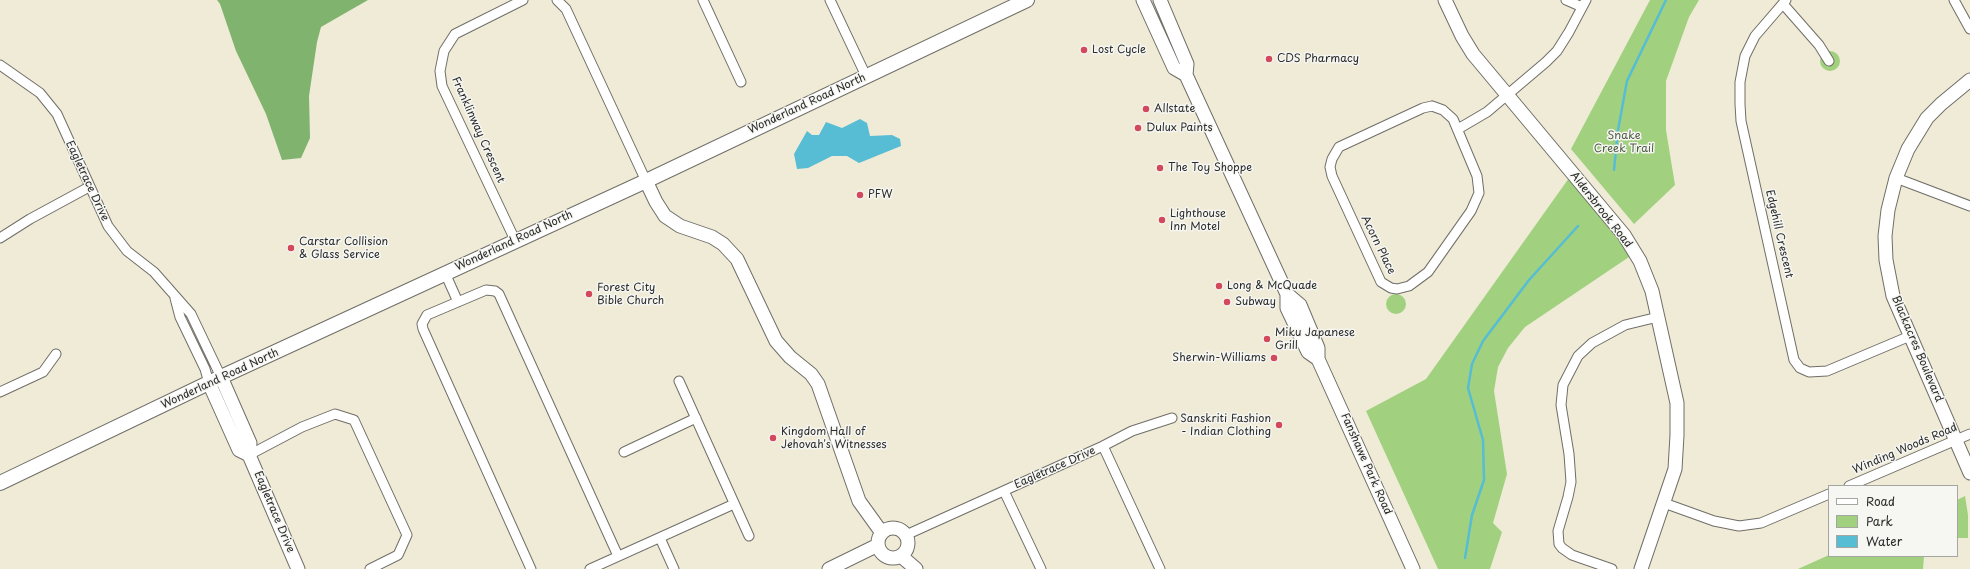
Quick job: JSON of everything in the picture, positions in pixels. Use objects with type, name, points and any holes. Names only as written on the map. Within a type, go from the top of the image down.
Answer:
[{"type":"main road","name":"Wonderland Road North","points":[[0,483],[215,380],[317,334],[515,240],[646,181],[1027,0]]},
{"type":"street","name":"Franklinway Crescent","points":[[515,240],[442,86],[440,71],[444,51],[455,34],[523,0]]},
{"type":"street","points":[[557,0],[566,9],[656,202],[665,216],[680,226],[712,237],[723,244],[737,260],[776,341],[790,357],[811,374],[818,384],[859,501],[880,539],[884,555],[896,558],[901,556],[908,546],[906,535],[897,528],[891,528],[880,539],[829,569]]},
{"type":"street","points":[[703,0],[741,82]]},
{"type":"street","points":[[830,0],[866,76]]},
{"type":"street","name":"Fanshawe Park Road","points":[[1143,0],[1174,68],[1186,75]]},
{"type":"street","name":"Fanshawe Park Road","points":[[1160,0],[1187,64],[1186,75],[1287,294],[1287,308],[1308,352],[1318,359],[1413,569]]},
{"type":"street","name":"Aldersbrook Road","points":[[1445,0],[1462,36],[1473,54],[1624,235],[1646,275],[1658,317],[1677,403],[1675,469],[1641,569]]},
{"type":"street","points":[[1458,129],[1487,112],[1557,51],[1584,4],[1566,0]]},
{"type":"street","points":[[1954,0],[1970,29]]},
{"type":"street","points":[[1784,2],[1819,45],[1829,61]]},
{"type":"street","name":"Edgehill Crescent","points":[[1784,2],[1755,36],[1745,56],[1740,82],[1740,104],[1741,121],[1794,360],[1800,368],[1809,372],[1827,371],[1910,336]]},
{"type":"street","name":"Eagletrace Drive","points":[[0,65],[40,92],[56,114],[108,226],[127,251],[154,272],[175,298],[191,314],[215,380],[250,444],[249,455],[298,569]]},
{"type":"street","name":"Blackacres Boulevard","points":[[1970,80],[1941,104],[1927,118],[1908,149],[1896,178],[1888,210],[1885,236],[1886,260],[1893,296],[1970,473]]},
{"type":"street","name":"Acorn Place","points":[[1432,106],[1443,110],[1453,119],[1458,129],[1477,176],[1479,186],[1477,199],[1458,232],[1428,272],[1409,286],[1397,289],[1392,288],[1381,282],[1374,268],[1332,176],[1330,167],[1332,159],[1339,147],[1423,108],[1432,106]]},
{"type":"street","points":[[1896,178],[1970,206]]},
{"type":"street","points":[[0,238],[30,219],[89,187]]},
{"type":"street","points":[[445,273],[458,302]]},
{"type":"street","points":[[531,569],[424,335],[422,324],[427,315],[486,290],[495,291],[499,294],[618,556]]},
{"type":"street","name":"Eagletrace Drive","points":[[175,298],[180,318],[205,370],[215,380]]},
{"type":"street","points":[[1612,569],[1572,555],[1559,544],[1558,530],[1571,482],[1569,454],[1561,405],[1562,390],[1566,377],[1574,361],[1592,343],[1625,324],[1658,317]]},
{"type":"street","points":[[0,392],[43,372],[56,354]]},
{"type":"street","points":[[679,381],[749,536]]},
{"type":"street","points":[[249,455],[302,427],[335,414],[354,420],[407,535],[398,555],[370,569]]},
{"type":"street","points":[[624,452],[696,418]]},
{"type":"street","points":[[1103,446],[1132,431],[1172,418]]},
{"type":"street","name":"Winding Woods Road","points":[[1850,485],[1970,434]]},
{"type":"street","name":"Eagletrace Drive","points":[[906,535],[1103,446],[1160,569]]},
{"type":"street","points":[[1004,491],[1041,569]]},
{"type":"street","points":[[1664,503],[1714,521],[1739,526],[1762,523],[1828,494]]},
{"type":"street","points":[[590,569],[734,504]]},
{"type":"street","points":[[660,538],[674,569]]},
{"type":"street","points":[[901,556],[916,569]]},
{"type":"green space","points":[[217,0],[368,0],[321,27],[317,42],[309,96],[310,138],[301,158],[282,160],[266,114],[236,51],[220,4]]},
{"type":"green space","name":"Snake Creek Trail","points":[[1650,0],[1699,0],[1689,17],[1666,81],[1666,130],[1675,185],[1634,224],[1571,149]]},
{"type":"green space","points":[[1830,51],[1837,54],[1840,61],[1837,68],[1830,71],[1823,68],[1820,61],[1823,54]]},
{"type":"green space","points":[[1569,178],[1632,255],[1525,327],[1508,348],[1498,367],[1494,391],[1507,474],[1493,523],[1502,532],[1490,569],[1438,569],[1366,411],[1426,379]]},
{"type":"green space","points":[[1396,294],[1403,297],[1406,304],[1403,311],[1396,314],[1389,311],[1386,304],[1389,297]]},
{"type":"green space","points":[[1965,496],[1968,515],[1968,538],[1958,538],[1958,500]]},
{"type":"green space","points":[[1828,555],[1828,557],[1924,557],[1923,569],[1798,569]]},
{"type":"water","points":[[860,119],[867,123],[870,136],[892,135],[900,139],[901,146],[859,163],[847,156],[832,156],[808,168],[797,169],[794,154],[807,131],[812,135],[819,135],[826,122],[842,128]]},
{"type":"waterway","points":[[1614,170],[1618,130],[1627,81],[1666,0]]},
{"type":"waterway","points":[[1465,558],[1472,515],[1484,480],[1483,440],[1468,388],[1472,364],[1483,341],[1529,280],[1578,226]]},
{"type":"place","name":"Lost Cycle","points":[[1084,50]]},
{"type":"place","name":"CDS Pharmacy","points":[[1269,59]]},
{"type":"place","name":"Allstate","points":[[1146,109]]},
{"type":"place","name":"Dulux Paints","points":[[1138,128]]},
{"type":"place","name":"The Toy Shoppe","points":[[1160,168]]},
{"type":"place","name":"PFW","points":[[860,195]]},
{"type":"place","name":"Lighthouse Inn Motel","points":[[1162,220]]},
{"type":"place","name":"Carstar Collision & Glass Service","points":[[291,248]]},
{"type":"place","name":"Long & McQuade","points":[[1219,286]]},
{"type":"place","name":"Forest City Bible Church","points":[[589,294]]},
{"type":"place","name":"Subway","points":[[1227,302]]},
{"type":"place","name":"Miku Japanese Grill","points":[[1267,339]]},
{"type":"place","name":"Sherwin-Williams","points":[[1274,358]]},
{"type":"place","name":"Sanskriti Fashion - Indian Clothing","points":[[1279,425]]},
{"type":"place","name":"Kingdom Hall of Jehovah's Witnesses","points":[[773,438]]}]
